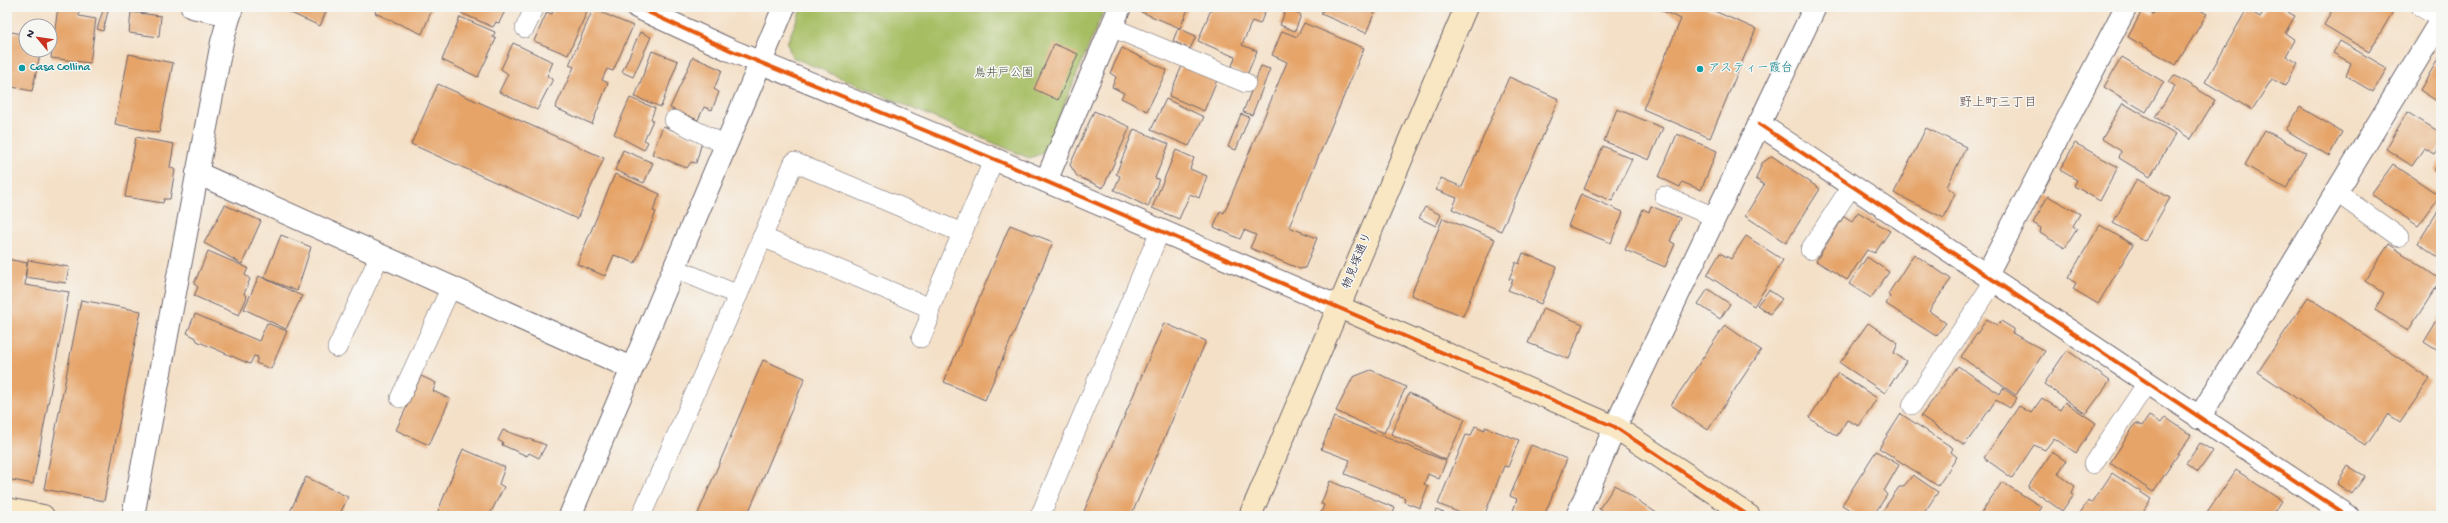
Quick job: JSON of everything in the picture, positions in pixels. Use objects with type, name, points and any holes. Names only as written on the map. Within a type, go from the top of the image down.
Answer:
[{"type":"street","points":[[133,516],[222,42],[231,11],[192,7]]},
{"type":"street","points":[[637,7],[730,50],[760,61],[1046,181],[1615,427],[1749,516]]},
{"type":"street","points":[[570,516],[784,7]]},
{"type":"street","points":[[1046,181],[1120,7]]},
{"type":"street","name":"物見塚通り","points":[[1250,516],[1466,7]]},
{"type":"street","points":[[1577,516],[1615,427],[1814,7]]},
{"type":"street","points":[[1991,277],[2126,7]]},
{"type":"street","points":[[2199,418],[2441,20]]},
{"type":"street","points":[[1759,124],[2348,516]]},
{"type":"street","points":[[197,173],[631,368]]},
{"type":"street","points":[[7,509],[43,516]]},
{"type":"lane","points":[[525,28],[535,7]]},
{"type":"lane","points":[[2421,7],[2441,20]]},
{"type":"lane","points":[[1111,27],[1246,83]]},
{"type":"lane","points":[[674,120],[726,145]]},
{"type":"lane","points":[[921,338],[928,322],[930,308],[994,159]]},
{"type":"lane","points":[[641,516],[738,295],[794,162],[962,233]]},
{"type":"lane","points":[[1810,250],[1852,185]]},
{"type":"lane","points":[[2336,192],[2399,237]]},
{"type":"lane","points":[[1664,196],[1715,217]]},
{"type":"lane","points":[[1040,516],[1160,231]]},
{"type":"lane","points":[[762,237],[930,308]]},
{"type":"lane","points":[[337,348],[380,255]]},
{"type":"lane","points":[[674,268],[738,295]]},
{"type":"lane","points":[[1912,405],[1991,277]]},
{"type":"lane","points":[[400,398],[451,287]]},
{"type":"lane","points":[[2093,464],[2147,383]]},
{"type":"green space","name":"鳥井戸公園","points":[[802,7],[1105,7],[1044,153],[1029,158],[792,57],[787,43]]},
{"type":"building","points":[[58,7],[79,7],[79,16],[96,19],[90,63],[51,58],[58,58],[58,18],[56,18]]},
{"type":"building","points":[[104,7],[109,7],[103,31],[97,29]]},
{"type":"building","points":[[277,7],[328,7],[320,26]]},
{"type":"building","points":[[377,7],[433,7],[422,34],[375,13]]},
{"type":"building","points":[[464,7],[507,7],[499,23],[496,22],[493,27],[461,13]]},
{"type":"building","points":[[555,7],[589,7],[568,55],[534,41],[547,12],[552,14]]},
{"type":"building","points":[[1135,7],[1189,7],[1180,28],[1134,9]]},
{"type":"building","points":[[1212,7],[1267,7],[1260,24],[1252,21],[1242,45],[1257,51],[1247,75],[1231,69],[1235,57],[1198,41]]},
{"type":"building","points":[[1324,7],[1377,7],[1366,33],[1321,14]]},
{"type":"building","name":"アスティー霞台","points":[[1654,7],[1705,7],[1756,29],[1710,138],[1643,109],[1681,19]]},
{"type":"building","points":[[2156,7],[2201,7],[2200,10],[2207,14],[2176,65],[2128,37],[2143,9],[2153,14]]},
{"type":"building","points":[[2266,7],[2279,7],[2295,16],[2285,33],[2295,40],[2286,56],[2298,63],[2285,86],[2272,79],[2252,110],[2205,82],[2247,9],[2260,17]]},
{"type":"building","points":[[2334,7],[2389,7],[2394,10],[2369,52],[2324,25]]},
{"type":"building","points":[[593,9],[633,26],[613,71],[607,69],[602,80],[608,83],[592,124],[555,108],[574,67],[569,65]]},
{"type":"building","points":[[1286,9],[1301,15],[1295,31],[1280,25]]},
{"type":"building","points":[[131,12],[161,16],[159,37],[129,33]]},
{"type":"building","points":[[460,17],[495,32],[493,37],[496,39],[478,77],[442,60]]},
{"type":"building","points":[[1304,23],[1364,48],[1289,227],[1317,238],[1305,268],[1300,269],[1250,248],[1256,235],[1244,230],[1240,239],[1214,227],[1220,211],[1224,213],[1287,62],[1272,55],[1282,31],[1297,37]]},
{"type":"building","points":[[1178,28],[1196,36],[1190,49],[1173,41]]},
{"type":"building","name":"Casa Collina","points":[[7,31],[18,33],[18,58],[39,58],[32,91],[7,86]]},
{"type":"building","points":[[640,32],[651,37],[633,77],[622,72]]},
{"type":"building","points":[[2340,41],[2387,68],[2373,92],[2346,76],[2351,63],[2333,53]]},
{"type":"building","points":[[513,43],[553,62],[547,76],[553,79],[537,110],[499,92],[508,74],[501,69]]},
{"type":"building","points":[[1054,44],[1078,54],[1058,100],[1034,89]]},
{"type":"building","points":[[1122,48],[1167,70],[1147,111],[1121,98],[1124,93],[1112,87],[1116,77],[1110,73]]},
{"type":"building","points":[[652,51],[678,61],[661,107],[635,97]]},
{"type":"building","points":[[129,54],[173,63],[159,133],[115,124]]},
{"type":"building","points":[[2441,54],[2441,104],[2420,90]]},
{"type":"building","points":[[693,57],[722,70],[714,89],[719,92],[712,110],[704,107],[698,120],[670,108]]},
{"type":"building","points":[[2122,57],[2164,82],[2146,112],[2104,87]]},
{"type":"building","points":[[1182,66],[1217,80],[1204,111],[1169,96]]},
{"type":"building","points":[[1261,66],[1270,69],[1252,115],[1243,112]]},
{"type":"building","points":[[2174,75],[2215,100],[2191,139],[2155,117],[2175,86],[2169,82]]},
{"type":"building","points":[[1509,77],[1559,99],[1501,231],[1452,209],[1457,198],[1436,190],[1441,178],[1462,187]]},
{"type":"building","points":[[438,84],[604,158],[577,219],[411,144]]},
{"type":"building","points":[[630,98],[655,108],[651,119],[653,120],[644,140],[648,142],[644,150],[614,134]]},
{"type":"building","points":[[1166,99],[1204,117],[1189,146],[1151,130]]},
{"type":"building","points":[[2123,103],[2176,134],[2150,177],[2119,158],[2121,151],[2102,139]]},
{"type":"building","points":[[2300,107],[2342,132],[2329,156],[2286,130]]},
{"type":"building","points":[[1617,109],[1663,128],[1649,160],[1604,141]]},
{"type":"building","points":[[1094,111],[1130,127],[1103,188],[1077,176],[1070,165]]},
{"type":"building","points":[[2407,112],[2441,133],[2441,145],[2435,154],[2424,148],[2412,166],[2386,149]]},
{"type":"building","points":[[1241,114],[1249,117],[1236,150],[1228,147]]},
{"type":"building","points":[[663,126],[702,142],[696,163],[691,162],[687,168],[652,154]]},
{"type":"building","points":[[1926,128],[1966,147],[1947,187],[1955,193],[1944,218],[1894,193]]},
{"type":"building","points":[[1134,129],[1169,144],[1155,178],[1159,179],[1148,207],[1114,190],[1120,176],[1116,174]]},
{"type":"building","points":[[2265,130],[2306,153],[2286,189],[2245,165]]},
{"type":"building","points":[[1677,134],[1717,151],[1701,190],[1682,182],[1680,187],[1659,177]]},
{"type":"building","points":[[136,137],[174,144],[170,167],[175,170],[170,199],[164,199],[163,203],[125,197]]},
{"type":"building","points":[[2075,143],[2118,167],[2100,201],[2074,186],[2077,180],[2060,170]]},
{"type":"building","points":[[1603,146],[1632,159],[1612,201],[1584,189]]},
{"type":"building","points":[[623,150],[653,163],[644,183],[615,170]]},
{"type":"building","points":[[1176,150],[1194,158],[1190,169],[1207,176],[1199,198],[1190,194],[1179,219],[1152,208]]},
{"type":"building","points":[[1772,156],[1820,189],[1786,243],[1745,216],[1764,185],[1756,179],[1762,163]]},
{"type":"building","points":[[2441,159],[2441,176],[2434,171]]},
{"type":"building","points":[[2393,164],[2440,196],[2418,226],[2371,194]]},
{"type":"building","points":[[615,174],[660,194],[653,211],[656,212],[635,263],[614,255],[605,276],[577,264]]},
{"type":"building","points":[[2137,179],[2170,198],[2145,241],[2113,223]]},
{"type":"building","points":[[1581,194],[1623,212],[1611,243],[1568,226]]},
{"type":"building","points":[[2048,196],[2080,214],[2073,226],[2077,229],[2065,248],[2040,233],[2041,228],[2033,223]]},
{"type":"building","points":[[225,205],[261,221],[242,264],[204,243]]},
{"type":"building","points":[[1651,206],[1680,218],[1670,241],[1675,244],[1665,267],[1625,250],[1643,209],[1649,212]]},
{"type":"building","points":[[2441,206],[2441,259],[2418,243]]},
{"type":"building","points":[[1425,207],[1441,215],[1436,226],[1419,218]]},
{"type":"building","points":[[1858,212],[1890,231],[1875,253],[1867,250],[1847,280],[1816,261],[1844,216],[1852,221]]},
{"type":"building","points":[[1443,218],[1495,239],[1463,316],[1411,295]]},
{"type":"building","points":[[1010,225],[1053,242],[985,400],[944,382]]},
{"type":"building","points":[[2100,225],[2133,245],[2098,304],[2073,289],[2076,283],[2068,278]]},
{"type":"building","points":[[281,235],[311,247],[297,291],[264,278]]},
{"type":"building","points":[[1746,236],[1783,260],[1754,306],[1707,275],[1720,253],[1731,259]]},
{"type":"building","points":[[2389,244],[2441,280],[2408,331],[2375,310],[2384,293],[2365,280]]},
{"type":"building","points":[[208,251],[248,268],[245,275],[250,279],[244,294],[247,297],[239,315],[194,296],[198,287],[194,284]]},
{"type":"building","points":[[1523,253],[1557,267],[1541,304],[1508,290],[1513,280],[1509,279],[1516,262],[1519,264]]},
{"type":"building","points":[[1914,254],[1951,279],[1929,311],[1946,323],[1936,336],[1886,304],[1890,297],[1888,294]]},
{"type":"building","points":[[1867,257],[1889,272],[1871,298],[1849,284]]},
{"type":"building","points":[[7,259],[27,263],[25,285],[69,292],[33,484],[7,479]]},
{"type":"building","points":[[28,260],[69,267],[66,283],[25,277]]},
{"type":"building","points":[[259,276],[302,296],[286,329],[244,309]]},
{"type":"building","points":[[1708,289],[1730,304],[1720,319],[1698,304]]},
{"type":"building","points":[[1769,290],[1782,299],[1770,314],[1757,305]]},
{"type":"building","points":[[2308,297],[2430,379],[2400,422],[2388,414],[2366,446],[2258,372]]},
{"type":"building","points":[[81,300],[141,311],[104,501],[44,489]]},
{"type":"building","points":[[1543,308],[1583,324],[1569,359],[1528,343]]},
{"type":"building","points":[[195,314],[259,341],[267,323],[287,331],[271,369],[256,363],[258,357],[254,356],[250,364],[197,341],[196,338],[187,333]]},
{"type":"building","points":[[2441,314],[2441,353],[2424,342]]},
{"type":"building","points":[[1987,319],[1997,325],[2001,321],[2014,329],[2012,333],[2045,351],[2016,395],[1961,357]]},
{"type":"building","points":[[1164,323],[1206,341],[1131,516],[1082,516]]},
{"type":"building","points":[[1868,323],[1898,343],[1894,353],[1906,361],[1885,393],[1840,363]]},
{"type":"building","points":[[1725,325],[1761,350],[1708,430],[1671,405]]},
{"type":"building","points":[[2067,350],[2110,381],[2086,414],[2044,384]]},
{"type":"building","points":[[763,360],[805,378],[747,516],[697,516]]},
{"type":"building","points":[[1958,366],[2000,394],[2003,388],[2017,398],[2010,408],[1996,400],[1965,445],[1921,416]]},
{"type":"building","points":[[1371,370],[1406,387],[1384,433],[1336,411],[1353,377]]},
{"type":"building","points":[[1838,373],[1877,398],[1859,426],[1847,420],[1837,436],[1809,418]]},
{"type":"building","points":[[421,376],[436,383],[433,391],[450,399],[429,445],[396,430]]},
{"type":"building","points":[[1409,393],[1465,419],[1446,460],[1391,434]]},
{"type":"building","points":[[2042,398],[2060,410],[2065,402],[2096,423],[2076,453],[2054,438],[2045,450],[2034,445],[2012,478],[1984,458],[2019,406],[2031,413]]},
{"type":"building","points":[[1901,414],[1953,448],[1951,452],[1957,457],[1938,486],[1879,448]]},
{"type":"building","points":[[2149,416],[2161,423],[2165,417],[2191,435],[2153,492],[2110,463],[2136,423],[2142,426]]},
{"type":"building","points":[[1334,417],[1446,461],[1439,479],[1428,474],[1424,484],[1428,486],[1420,508],[1404,502],[1405,498],[1345,474],[1350,460],[1321,449]]},
{"type":"building","points":[[1475,426],[1485,430],[1485,427],[1519,440],[1508,467],[1504,466],[1484,516],[1468,516],[1438,504],[1466,435],[1471,436]]},
{"type":"building","points":[[503,430],[546,445],[539,458],[529,453],[527,456],[502,445],[503,443],[498,440]]},
{"type":"building","points":[[2200,443],[2213,451],[2198,472],[2186,464]]},
{"type":"building","points":[[1531,445],[1567,459],[1544,516],[1525,516],[1513,511],[1517,499],[1510,496]]},
{"type":"building","points":[[463,449],[505,467],[499,484],[504,487],[489,516],[436,516]]},
{"type":"building","points":[[1876,451],[1899,465],[1884,491],[1887,495],[1873,516],[1860,516],[1842,505]]},
{"type":"building","points":[[2052,452],[2066,461],[2058,474],[2075,486],[2072,493],[2074,494],[2062,511],[2028,487]]},
{"type":"building","points":[[2348,466],[2365,476],[2352,494],[2337,484]]},
{"type":"building","points":[[2236,470],[2282,501],[2272,516],[2205,516]]},
{"type":"building","points":[[2112,473],[2151,499],[2140,516],[2078,516],[2088,501],[2092,503]]},
{"type":"building","points":[[1913,475],[1938,492],[1922,516],[1879,516],[1899,487],[1903,487]]},
{"type":"building","points":[[306,477],[348,497],[339,516],[288,516]]},
{"type":"building","points":[[1330,481],[1395,508],[1392,516],[1320,516],[1324,505],[1321,504]]},
{"type":"building","points":[[2002,482],[2042,507],[2036,516],[1979,516]]},
{"type":"building","points":[[1615,485],[1661,516],[1601,516],[1604,512],[1599,509]]},
{"type":"building","points":[[1436,510],[1452,516],[1434,516]]},
{"type":"cycle path","points":[[637,7],[730,50],[994,159],[1615,427],[1749,516]]},
{"type":"cycle path","points":[[1759,124],[2348,516]]},
{"type":"place","name":"Casa Collina","points":[[22,68]]},
{"type":"place","name":"アスティー霞台","points":[[1700,69]]},
{"type":"district","name":"野上町三丁目","points":[[1998,103]]}]
